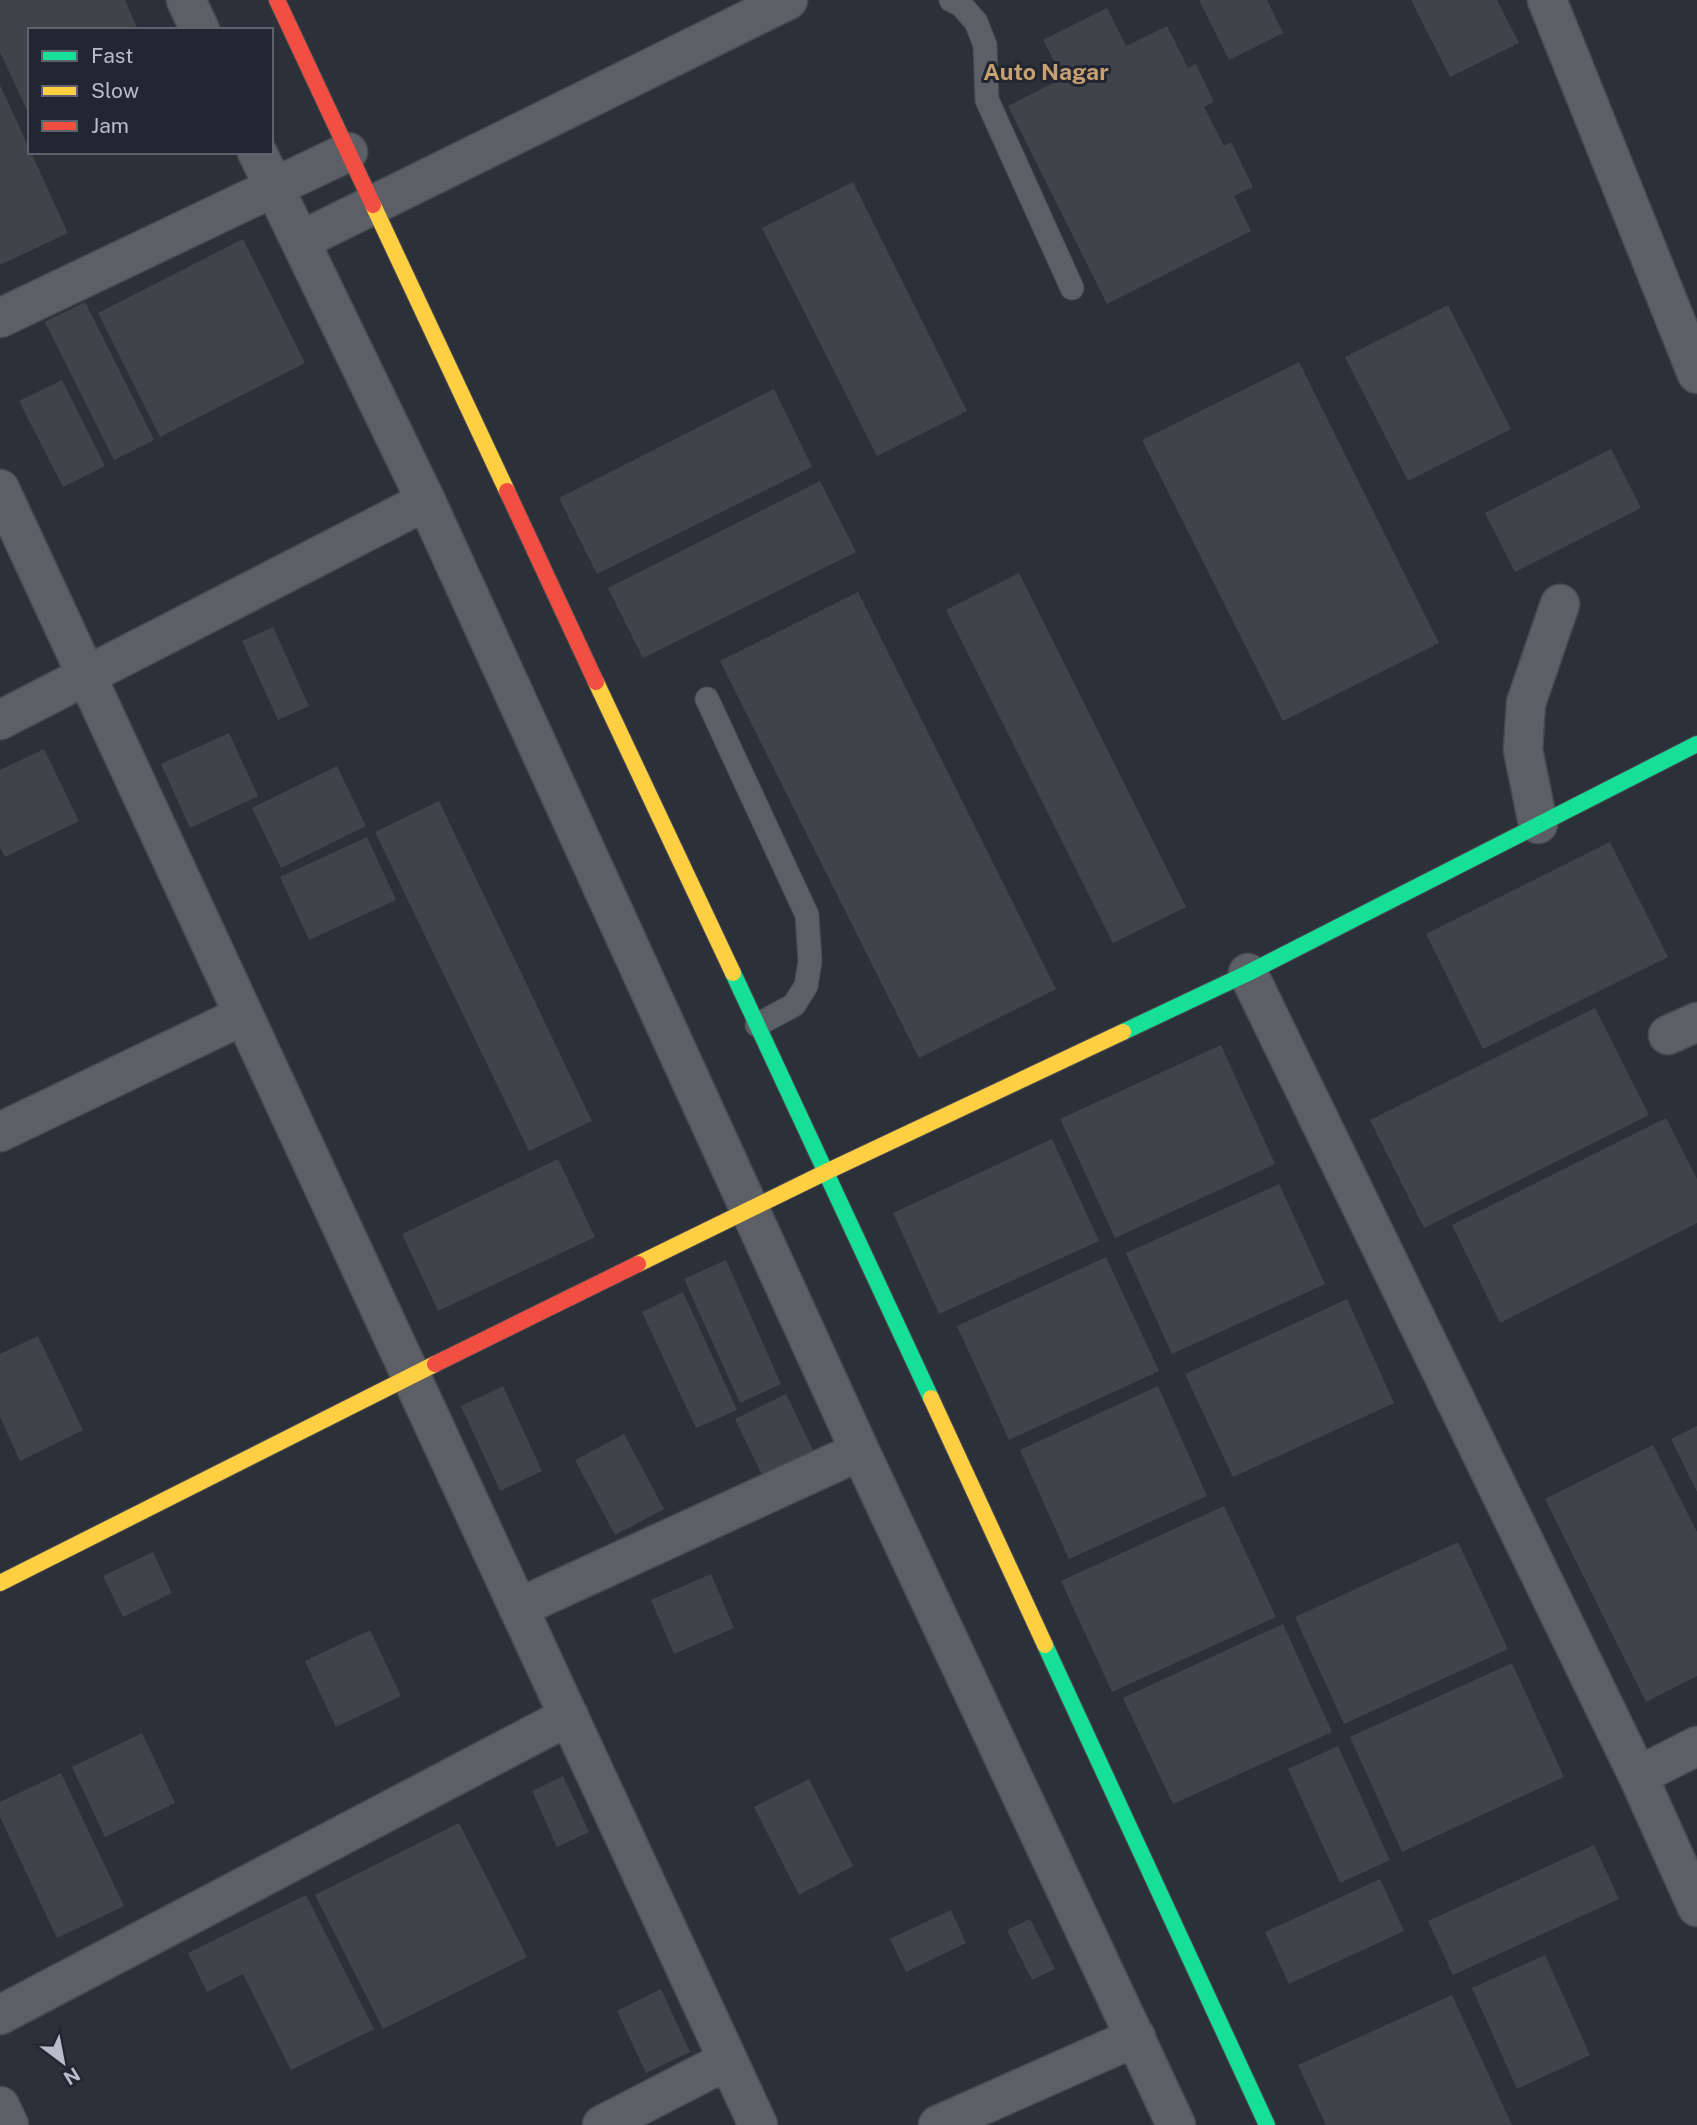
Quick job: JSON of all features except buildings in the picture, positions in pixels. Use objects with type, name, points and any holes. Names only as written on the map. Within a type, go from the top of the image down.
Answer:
[{"type":"street","points":[[186,0],[199,28]]},
{"type":"street","points":[[277,0],[826,1172],[1267,2125]]},
{"type":"street","points":[[299,241],[788,0]]},
{"type":"street","points":[[1548,0],[1697,374]]},
{"type":"street","points":[[0,318],[348,152]]},
{"type":"street","points":[[258,154],[426,501],[860,1451],[1175,2125]]},
{"type":"street","points":[[0,489],[758,2125]]},
{"type":"street","points":[[0,720],[426,501]]},
{"type":"street","points":[[1538,824],[1523,750],[1526,703],[1560,604]]},
{"type":"street","points":[[0,1583],[411,1376],[826,1172],[1248,973],[1697,744]]},
{"type":"street","points":[[1248,973],[1638,1776],[1697,1907]]},
{"type":"street","points":[[0,1132],[244,1015]]},
{"type":"street","points":[[519,1608],[860,1451]]},
{"type":"street","points":[[0,2015],[569,1716]]},
{"type":"street","points":[[1638,1776],[1697,1746]]},
{"type":"street","points":[[938,2125],[1136,2037]]},
{"type":"street","points":[[602,2125],[728,2060]]},
{"type":"street","points":[[0,2106],[9,2125]]},
{"type":"lane","points":[[951,0],[961,5],[976,22],[985,45],[987,100],[1072,288]]},
{"type":"lane","points":[[707,699],[807,915],[810,961],[806,986],[794,1005],[757,1026]]},
{"type":"traffic: fast","points":[[1123,1032],[1248,973],[1697,744]]},
{"type":"traffic: fast","points":[[733,973],[931,1398]]},
{"type":"traffic: fast","points":[[1045,1645],[1267,2125]]},
{"type":"traffic: slow","points":[[373,205],[507,491]]},
{"type":"traffic: slow","points":[[596,682],[733,973]]},
{"type":"traffic: slow","points":[[638,1264],[1123,1032]]},
{"type":"traffic: slow","points":[[0,1583],[435,1364]]},
{"type":"traffic: slow","points":[[931,1398],[1045,1645]]},
{"type":"traffic: jam","points":[[277,0],[373,205]]},
{"type":"traffic: jam","points":[[507,491],[596,682]]},
{"type":"traffic: jam","points":[[435,1364],[638,1264]]},
{"type":"district","name":"Auto Nagar","points":[[1046,72]]}]
